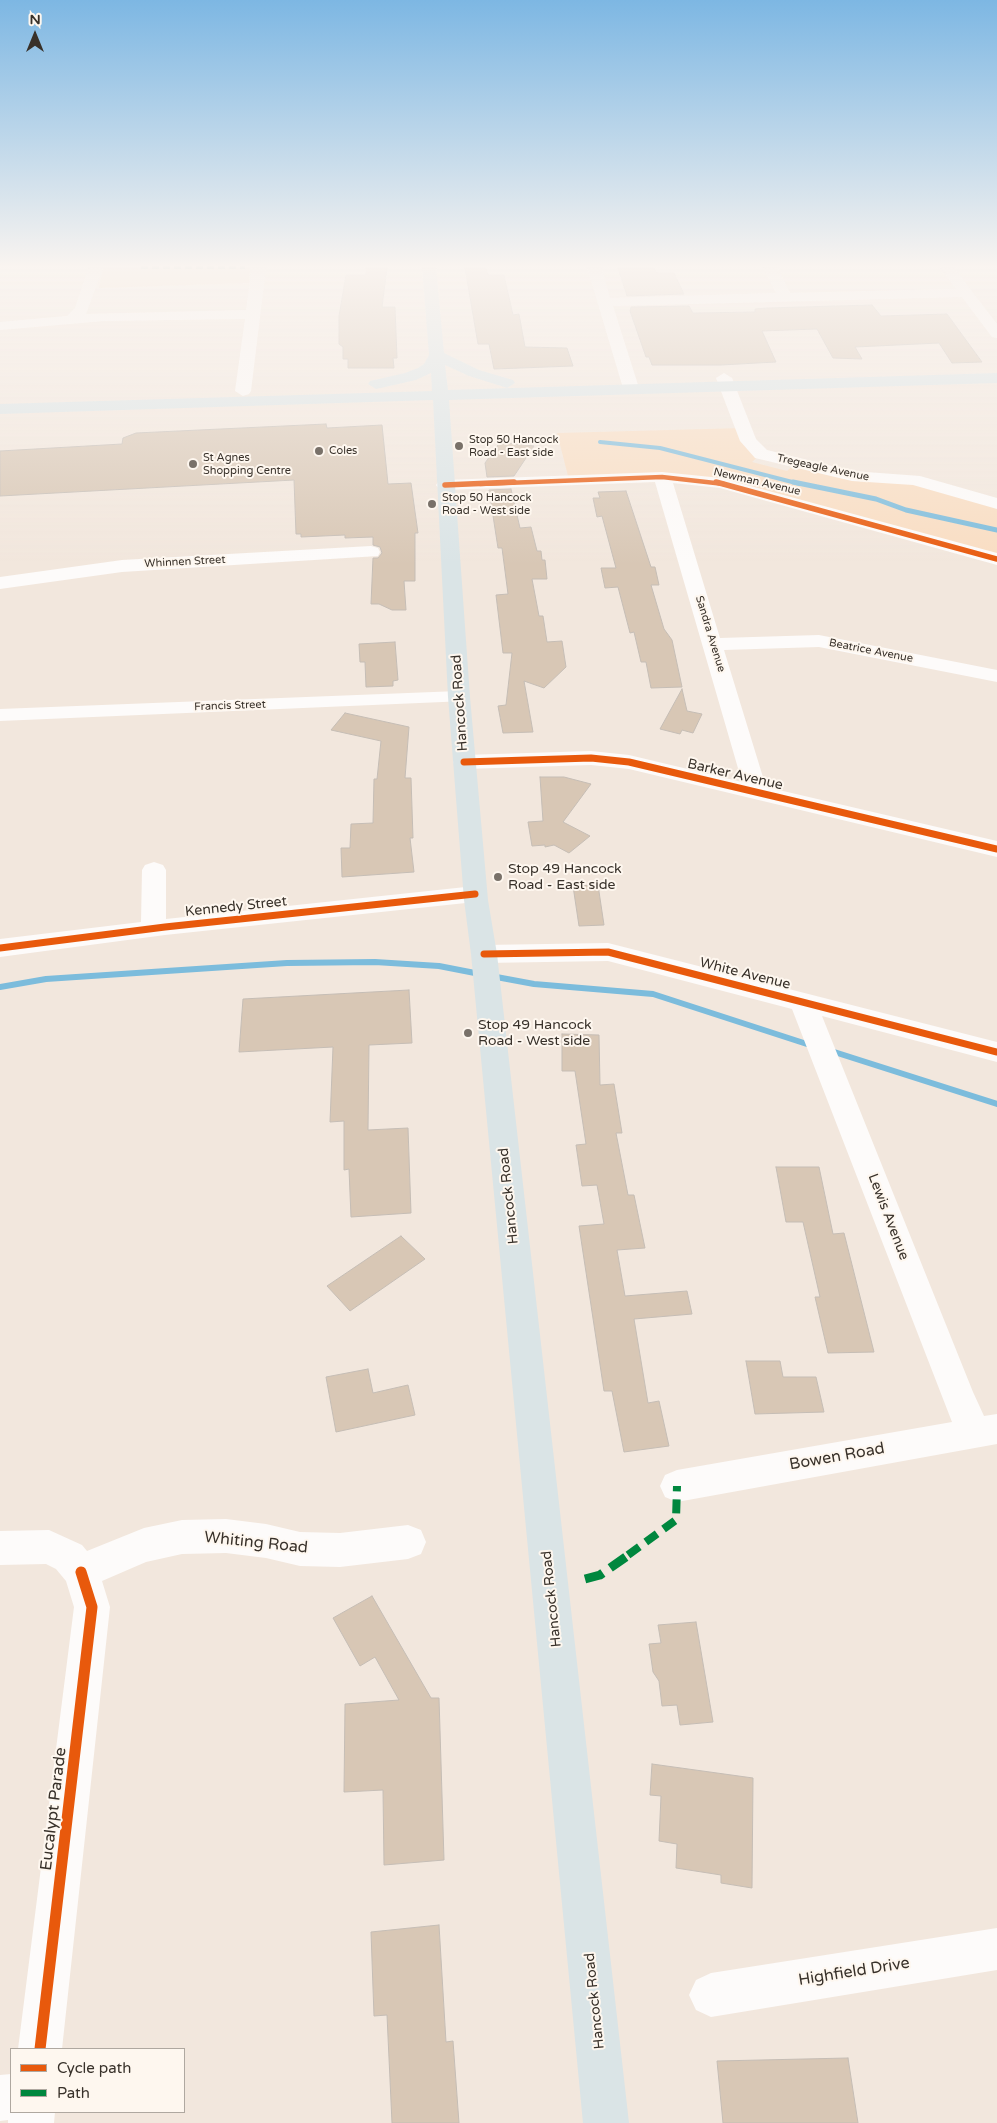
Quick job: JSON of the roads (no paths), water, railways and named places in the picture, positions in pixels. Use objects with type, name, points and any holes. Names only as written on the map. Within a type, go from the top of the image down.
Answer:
[{"type":"main road","points":[[347,388],[416,375],[431,366]]},
{"type":"main road","name":"Hancock Road","points":[[438,366],[459,697],[475,894],[485,968],[606,2123]]},
{"type":"main road","points":[[460,366],[474,373],[507,383]]},
{"type":"main road","points":[[726,382],[997,371]]},
{"type":"main road","points":[[0,398],[347,388],[440,389],[997,378]]},
{"type":"main road","points":[[0,409],[389,396],[507,383],[630,384]]},
{"type":"main road","points":[[389,396],[422,405],[443,423]]},
{"type":"main road","points":[[29,398],[87,402],[92,406]]},
{"type":"street","points":[[243,391],[247,366]]},
{"type":"street","points":[[624,366],[630,384]]},
{"type":"street","name":"Tregeagle Avenue","points":[[726,382],[748,441],[761,454],[852,476],[914,480],[997,504]]},
{"type":"street","name":"Newman Avenue","points":[[445,485],[662,477],[721,483],[997,559]]},
{"type":"street","name":"Sandra Avenue","points":[[662,477],[756,792]]},
{"type":"street","name":"Whinnen Street","points":[[0,583],[122,566],[371,552]]},
{"type":"street","name":"Beatrice Avenue","points":[[713,644],[819,641],[997,676]]},
{"type":"street","name":"Francis Street","points":[[0,715],[459,697]]},
{"type":"street","name":"Barker Avenue","points":[[464,762],[591,758],[629,762],[997,849]]},
{"type":"street","points":[[153,929],[154,870]]},
{"type":"street","name":"Kennedy Street","points":[[0,948],[153,929],[475,894]]},
{"type":"street","name":"White Avenue","points":[[485,968],[608,952],[997,1052]]},
{"type":"street","name":"Lewis Avenue","points":[[803,1002],[956,1392],[986,1430]]},
{"type":"street","name":"Bowen Road","points":[[677,1486],[986,1430]]},
{"type":"street","name":"Whiting Road","points":[[81,1572],[144,1545],[182,1537],[226,1536],[266,1540],[300,1549],[340,1550],[408,1542]]},
{"type":"street","points":[[0,1548],[18,1546],[49,1547],[69,1557],[81,1572]]},
{"type":"street","name":"Eucalypt Parade","points":[[40,2048],[92,1607],[81,1572]]},
{"type":"street","name":"Highfield Drive","points":[[711,1995],[997,1949]]},
{"type":"waterway","points":[[600,442],[660,448],[800,484]]},
{"type":"waterway","points":[[793,482],[876,499],[906,510],[997,530]]},
{"type":"waterway","points":[[0,987],[46,979],[287,963],[375,962],[439,966],[480,974]]},
{"type":"waterway","points":[[491,976],[534,984],[653,994],[813,1046]]},
{"type":"waterway","points":[[828,1050],[997,1104]]},
{"type":"place","name":"Stop 50 Hancock Road - East side","points":[[459,446]]},
{"type":"place","name":"Coles","points":[[319,451]]},
{"type":"place","name":"St Agnes Shopping Centre","points":[[193,464]]},
{"type":"place","name":"Stop 50 Hancock Road - West side","points":[[432,504]]},
{"type":"place","name":"Stop 49 Hancock Road - East side","points":[[498,877]]},
{"type":"place","name":"Stop 49 Hancock Road - West side","points":[[468,1033]]}]
